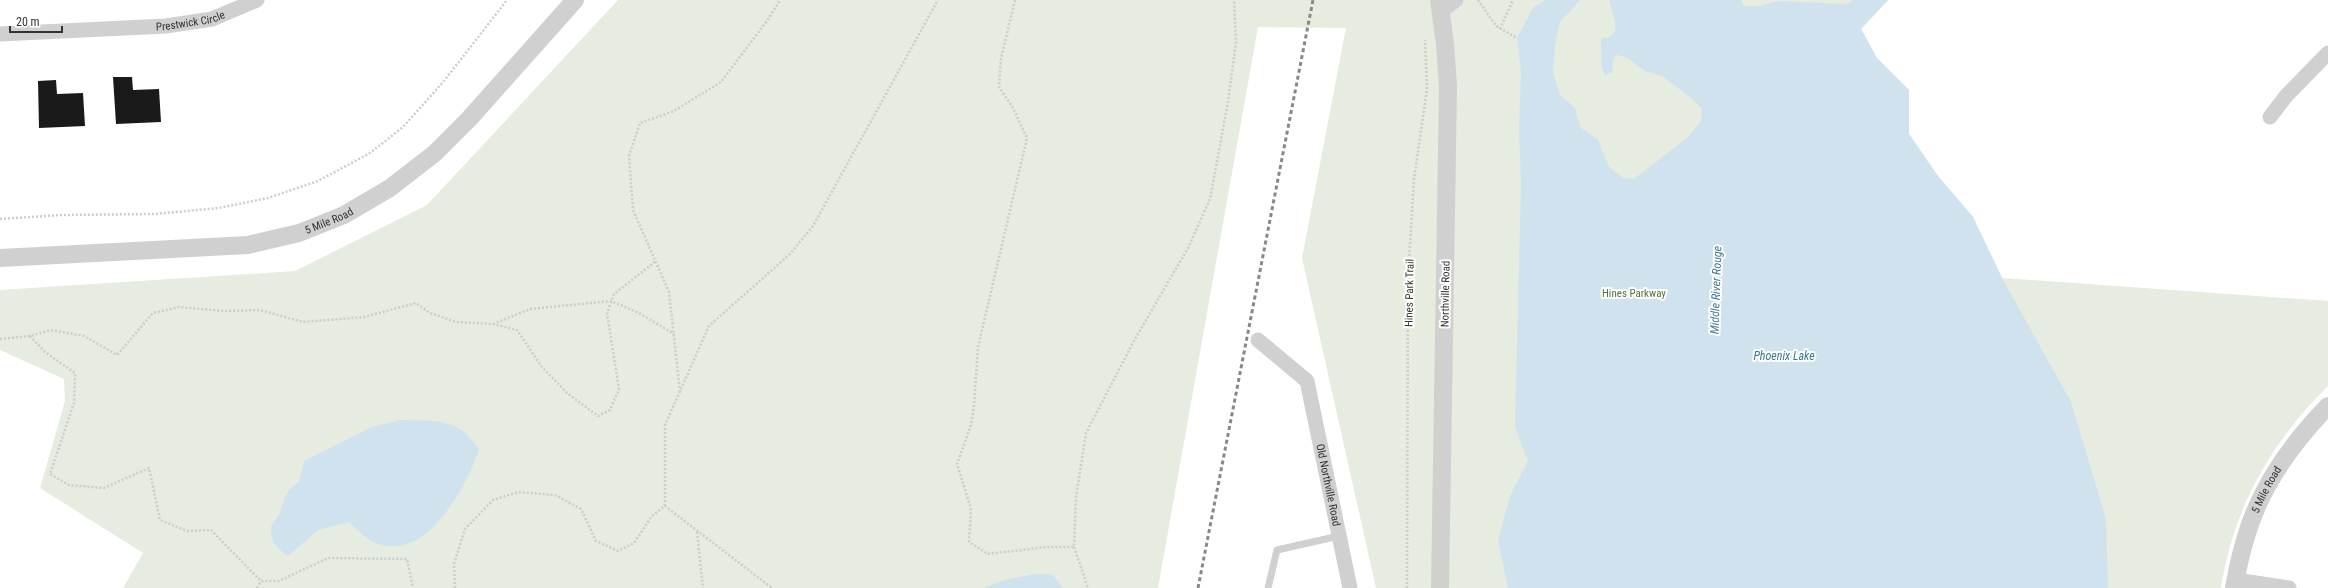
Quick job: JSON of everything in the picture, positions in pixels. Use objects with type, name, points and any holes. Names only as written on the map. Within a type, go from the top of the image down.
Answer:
[{"type":"street","name":"Prestwick Circle","points":[[0,34],[166,26],[212,20],[257,0]]},
{"type":"street","name":"5 Mile Road","points":[[0,258],[248,245],[299,233],[344,215],[390,188],[435,153],[469,119],[575,0]]},
{"type":"street","points":[[1440,6],[1456,0]]},
{"type":"street","name":"Northville Road","points":[[1440,6],[1448,86],[1440,588]]},
{"type":"street","points":[[2270,117],[2286,96],[2328,53]]},
{"type":"street","name":"Old Northville Road","points":[[1258,340],[1307,381],[1350,588]]},
{"type":"street","name":"5 Mile Road","points":[[2235,584],[2245,540],[2265,490],[2282,460],[2328,406]]},
{"type":"street","points":[[2235,584],[2288,588]]},
{"type":"lane","points":[[1268,588],[1277,550],[1288,546],[1339,536]]},
{"type":"path","points":[[0,219],[61,215],[155,214],[219,208],[268,198],[318,181],[370,153],[403,127],[444,81],[507,0]]},
{"type":"path","points":[[680,392],[669,292],[633,210],[630,156],[640,123],[674,111],[721,82],[767,21],[780,0]]},
{"type":"path","points":[[665,506],[665,426],[709,326],[790,254],[813,226],[938,0]]},
{"type":"path","points":[[1015,0],[1001,59],[999,87],[1013,108],[1027,138],[978,347],[971,426],[957,464],[971,509],[969,542],[988,554],[1046,547],[1074,547]]},
{"type":"path","points":[[1088,588],[1074,547],[1076,497],[1086,433],[1135,339],[1175,273],[1210,199],[1228,102],[1236,42],[1234,0]]},
{"type":"path","points":[[1478,0],[1500,29],[1517,38]]},
{"type":"path","points":[[1500,29],[1513,0]]},
{"type":"path","name":"Hines Park Trail","points":[[1407,588],[1408,278],[1414,179],[1427,89],[1424,33]]},
{"type":"path","points":[[0,339],[30,336],[51,330],[84,336],[117,355],[153,313],[179,307],[224,311],[260,310],[303,322],[364,317],[416,303],[430,313],[456,322],[493,324],[517,330],[541,366],[567,393],[598,416],[610,410],[618,389],[616,361],[607,313],[611,301],[614,294],[656,261]]},
{"type":"path","points":[[493,324],[530,309],[611,301],[639,313],[674,334]]},
{"type":"path","points":[[30,336],[45,352],[75,373],[74,403],[50,474],[69,485],[104,488],[149,468],[160,520],[187,531],[211,530],[261,581],[279,581],[328,558],[407,559],[414,588]]},
{"type":"path","points":[[455,588],[454,564],[465,529],[493,500],[518,492],[555,495],[580,509],[596,541],[618,551],[634,543],[652,516],[665,506]]},
{"type":"path","points":[[665,506],[772,588]]},
{"type":"path","points":[[697,532],[703,588]]},
{"type":"path","points":[[257,588],[261,581]]},
{"type":"green space","name":"Hines Parkway","points":[[618,0],[1888,0],[1861,29],[1877,58],[1909,90],[1909,134],[1938,176],[1973,217],[2002,278],[2328,301],[2328,386],[2289,430],[2272,454],[2258,478],[2245,504],[2235,531],[2221,588],[1376,588],[1302,258],[1346,28],[1258,27],[1158,588],[123,588],[143,553],[40,488],[65,401],[64,379],[0,350],[0,290],[295,271],[427,205]]},
{"type":"water","name":"Phoenix Lake","points":[[1545,0],[1580,0],[1560,22],[1555,45],[1553,72],[1560,95],[1575,108],[1580,127],[1598,140],[1609,167],[1623,178],[1634,179],[1688,137],[1701,121],[1702,109],[1695,101],[1662,76],[1645,71],[1626,57],[1616,55],[1613,60],[1612,72],[1605,75],[1602,68],[1601,41],[1602,37],[1608,38],[1615,32],[1615,21],[1609,0],[1741,0],[1743,6],[1760,6],[1778,1],[1847,4],[1853,0],[1888,0],[1861,29],[1877,58],[1909,90],[1909,134],[1938,176],[1973,217],[2002,278],[2071,402],[2106,519],[2108,588],[1508,588],[1498,541],[1510,496],[1528,461],[1515,427],[1521,184],[1519,129],[1521,72],[1517,38],[1533,8]]},
{"type":"water","points":[[400,420],[435,421],[454,426],[471,439],[479,450],[465,482],[455,500],[442,517],[429,531],[413,542],[396,546],[374,543],[349,522],[318,530],[288,556],[281,551],[273,541],[271,528],[280,512],[286,495],[291,488],[299,482],[304,461],[372,427]]},
{"type":"water","points":[[1034,574],[1052,574],[1063,588],[984,588],[1001,581]]},
{"type":"building","points":[[113,77],[132,77],[133,90],[159,89],[161,122],[116,124]]},
{"type":"building","points":[[56,80],[57,94],[83,93],[85,126],[39,128],[38,81]]},
{"type":"railway","points":[[1198,588],[1313,0]]},
{"type":"water label","name":"Middle River Rouge","points":[[1716,290]]}]
